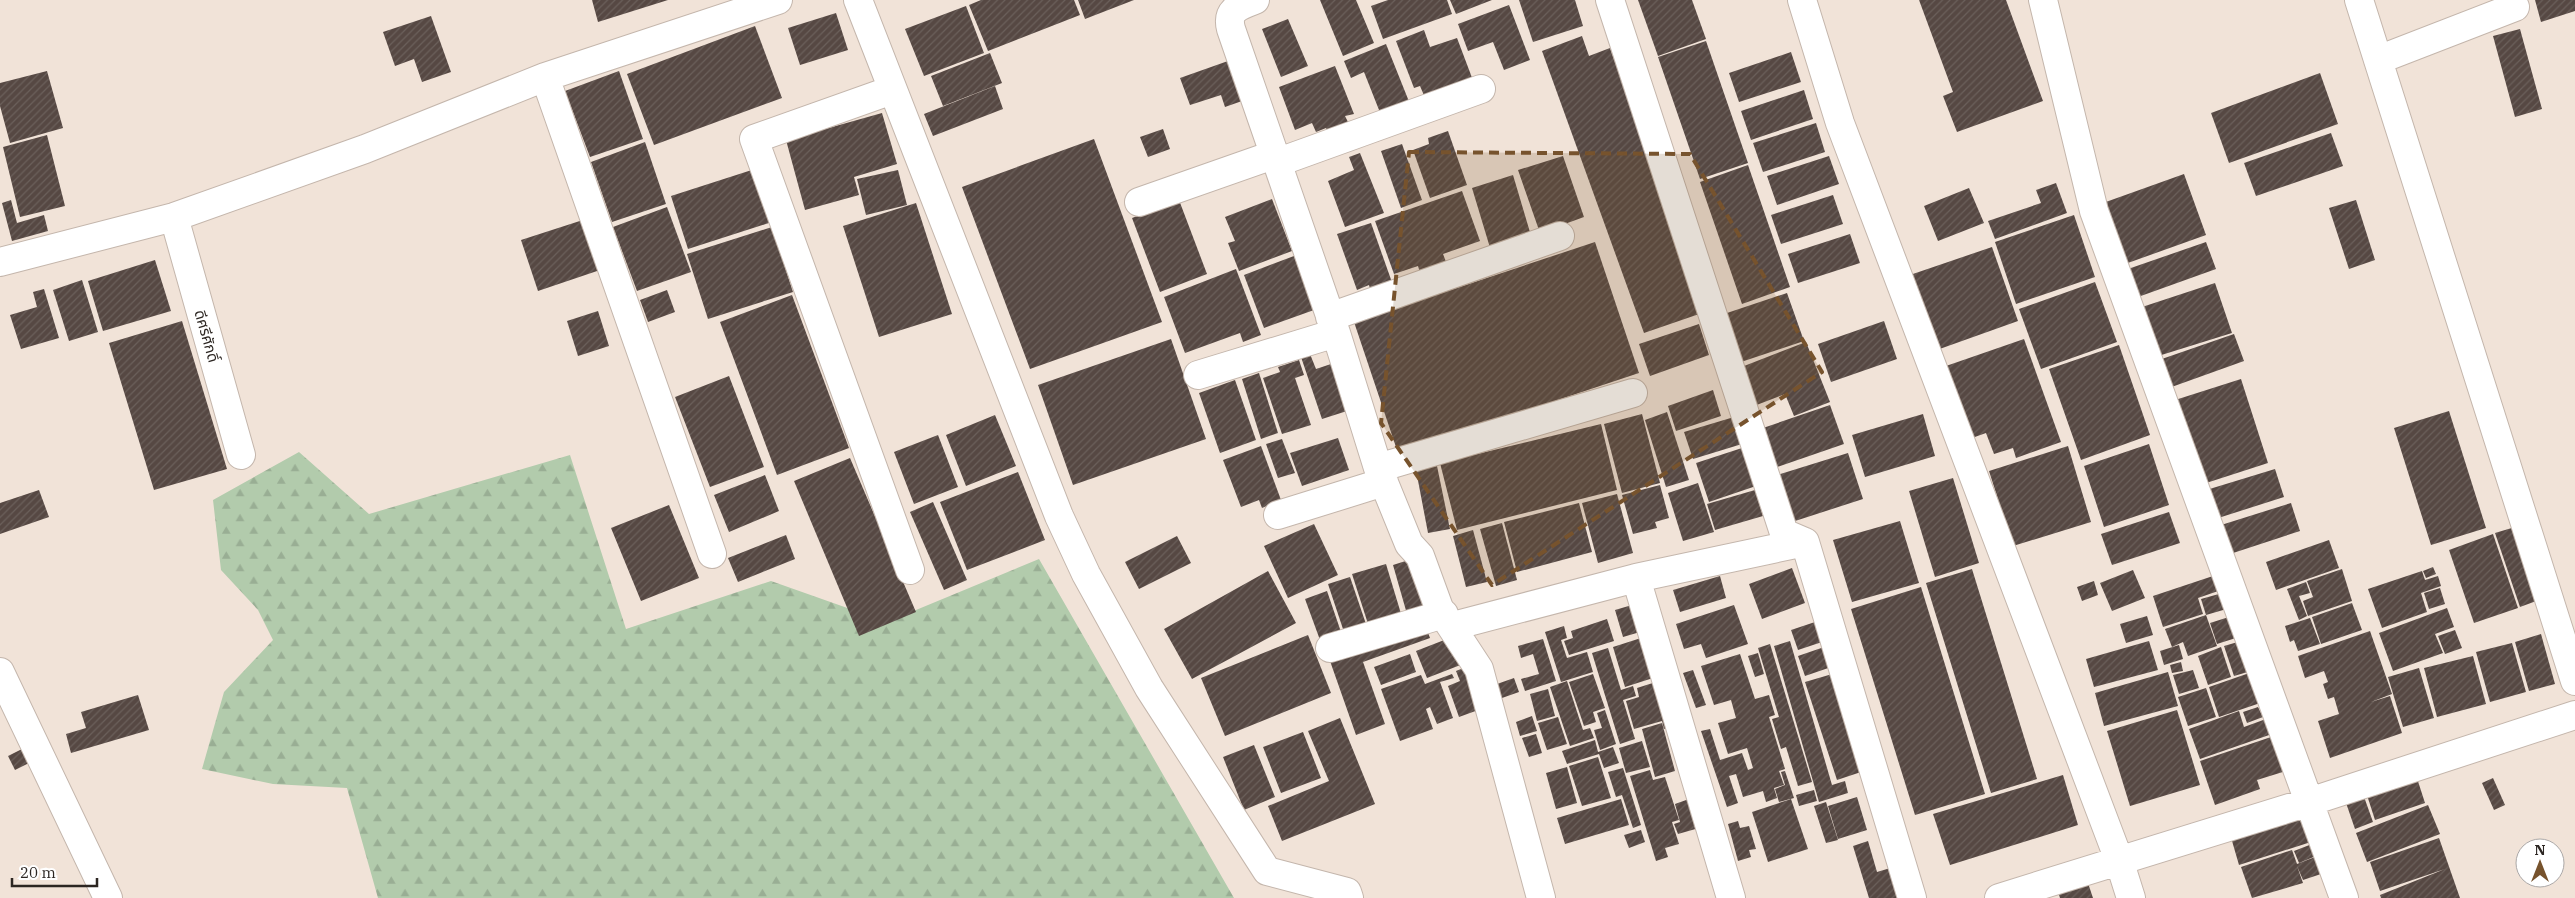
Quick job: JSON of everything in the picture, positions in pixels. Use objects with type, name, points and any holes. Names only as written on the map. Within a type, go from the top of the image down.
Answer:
[{"type":"street","points":[[0,262],[174,217],[365,148],[545,77],[778,0]]},
{"type":"street","points":[[858,0],[1059,516],[1086,574],[1148,688],[1267,871],[1347,892],[1349,898]]},
{"type":"street","points":[[1255,0],[1234,9],[1229,22],[1274,159],[1333,325],[1381,475],[1409,544],[1420,556],[1439,608],[1479,669],[1541,898]]},
{"type":"street","points":[[1610,0],[1784,533],[1804,542],[1912,898]]},
{"type":"street","points":[[1802,0],[1840,123],[2120,860],[2131,898]]},
{"type":"street","points":[[2043,0],[2094,211],[2344,898]]},
{"type":"street","points":[[2359,0],[2575,681]]},
{"type":"street","points":[[2378,60],[2515,7]]},
{"type":"street","points":[[545,77],[712,554]]},
{"type":"street","points":[[1139,202],[1274,159],[1481,89]]},
{"type":"street","points":[[892,90],[754,139],[910,570]]},
{"type":"street","name":"ดีศรีศักดิ์","points":[[174,217],[241,455]]},
{"type":"street","points":[[1198,374],[1333,325],[1560,236]]},
{"type":"street","points":[[1278,515],[1381,475],[1633,393]]},
{"type":"street","points":[[1330,648],[1448,620],[1804,542]]},
{"type":"street","points":[[1636,578],[1731,898]]},
{"type":"street","points":[[3,686],[108,898]]},
{"type":"street","points":[[1999,898],[2309,802],[2575,715]]},
{"type":"highlighted area","points":[[1409,152],[1690,154],[1822,372],[1492,585],[1381,423]]},
{"type":"green space","points":[[299,452],[369,514],[570,455],[626,629],[771,581],[887,622],[1039,559],[1234,898],[378,898],[347,788],[273,784],[202,769],[224,692],[273,640],[258,610],[221,570],[213,500]]},
{"type":"building","points":[[592,0],[668,0],[598,22]]},
{"type":"building","points":[[981,0],[1074,0],[1080,15],[988,51],[969,5]]},
{"type":"building","points":[[1078,0],[1134,0],[1085,19]]},
{"type":"building","points":[[1320,0],[1356,0],[1374,43],[1343,56]]},
{"type":"building","points":[[1388,0],[1447,0],[1452,14],[1383,39],[1371,6]]},
{"type":"building","points":[[1450,0],[1492,0],[1456,14]]},
{"type":"building","points":[[1519,0],[1575,0],[1583,26],[1533,42]]},
{"type":"building","points":[[1638,0],[1692,0],[1706,39],[1658,56]]},
{"type":"building","points":[[1919,0],[2006,0],[2043,101],[1957,132],[1943,96],[1953,92]]},
{"type":"building","points":[[2535,0],[2575,0],[2575,11],[2541,22]]},
{"type":"building","points":[[1509,5],[1530,60],[1504,70],[1493,42],[1468,51],[1458,24]]},
{"type":"building","points":[[966,6],[984,53],[924,76],[905,29]]},
{"type":"building","points":[[836,13],[848,50],[800,65],[788,28]]},
{"type":"building","points":[[431,16],[451,72],[422,82],[414,59],[395,66],[383,32]]},
{"type":"building","points":[[1288,19],[1308,66],[1281,77],[1262,29]]},
{"type":"building","points":[[755,26],[782,98],[654,145],[627,74]]},
{"type":"building","points":[[2520,29],[2542,109],[2515,117],[2493,36]]},
{"type":"building","points":[[1424,30],[1430,47],[1457,38],[1474,83],[1426,100],[1420,86],[1414,88],[1396,41]]},
{"type":"building","points":[[1582,36],[1589,56],[1610,48],[1705,312],[1644,333],[1542,51]]},
{"type":"building","points":[[1706,41],[1748,163],[1700,179],[1658,57]]},
{"type":"building","points":[[1386,44],[1410,104],[1381,115],[1364,72],[1351,78],[1344,61]]},
{"type":"building","points":[[1791,52],[1801,82],[1739,102],[1729,73]]},
{"type":"building","points":[[990,53],[1002,83],[943,106],[931,76]]},
{"type":"building","points":[[1228,61],[1242,101],[1225,107],[1221,95],[1190,105],[1180,78]]},
{"type":"building","points":[[1335,66],[1354,114],[1345,116],[1351,128],[1330,136],[1326,128],[1316,132],[1312,123],[1295,130],[1279,87]]},
{"type":"building","points":[[47,71],[63,128],[10,143],[0,106],[0,83]]},
{"type":"building","points":[[619,71],[643,139],[590,157],[565,91]]},
{"type":"building","points":[[2320,73],[2338,124],[2229,163],[2211,113]]},
{"type":"building","points":[[995,86],[1003,109],[933,136],[924,114]]},
{"type":"building","points":[[1804,90],[1813,119],[1751,140],[1741,111]]},
{"type":"building","points":[[882,113],[897,164],[854,177],[859,195],[805,210],[786,140]]},
{"type":"building","points":[[1816,123],[1825,152],[1763,172],[1753,143]]},
{"type":"building","points":[[1163,129],[1170,149],[1148,157],[1140,137]]},
{"type":"building","points":[[1448,131],[1467,185],[1430,198],[1413,150],[1429,144],[1428,138]]},
{"type":"building","points":[[2331,133],[2343,166],[2256,196],[2244,163]]},
{"type":"building","points":[[47,135],[65,206],[20,217],[3,147]]},
{"type":"building","points":[[1094,139],[1162,322],[1030,369],[962,187]]},
{"type":"building","points":[[645,142],[666,204],[612,222],[591,162]]},
{"type":"building","points":[[1402,144],[1422,200],[1401,208],[1381,151]]},
{"type":"building","points":[[1360,153],[1384,213],[1345,227],[1328,181],[1354,170],[1349,157]]},
{"type":"building","points":[[1563,156],[1584,217],[1540,233],[1518,170]]},
{"type":"building","points":[[1829,156],[1839,184],[1777,205],[1767,176]]},
{"type":"building","points":[[1748,165],[1790,287],[1742,304],[1700,182]]},
{"type":"building","points":[[758,168],[775,221],[688,249],[671,196]]},
{"type":"building","points":[[898,170],[907,205],[866,215],[857,179]]},
{"type":"building","points":[[2184,174],[2206,235],[2125,264],[2103,203]]},
{"type":"building","points":[[1513,175],[1532,239],[1491,251],[1472,188]]},
{"type":"building","points":[[2056,183],[2067,213],[1995,239],[1988,221],[2041,203],[2036,190]]},
{"type":"building","points":[[1969,188],[1984,223],[1938,241],[1924,206]]},
{"type":"building","points":[[1462,191],[1480,241],[1443,254],[1448,267],[1421,276],[1418,266],[1394,274],[1375,221]]},
{"type":"building","points":[[1833,195],[1843,224],[1781,244],[1771,215]]},
{"type":"building","points":[[1272,199],[1292,251],[1239,271],[1228,243],[1235,241],[1225,217]]},
{"type":"building","points":[[11,200],[17,223],[44,215],[48,231],[12,241],[2,203]]},
{"type":"building","points":[[1179,200],[1207,274],[1160,292],[1132,218]]},
{"type":"building","points":[[2356,200],[2375,260],[2349,269],[2329,208]]},
{"type":"building","points":[[916,203],[952,314],[879,337],[843,226]]},
{"type":"building","points":[[667,207],[691,272],[637,291],[613,227]]},
{"type":"building","points":[[2074,215],[2095,277],[2016,304],[1995,242]]},
{"type":"building","points":[[586,219],[603,269],[538,291],[521,240]]},
{"type":"building","points":[[1371,223],[1394,288],[1372,296],[1369,285],[1357,290],[1337,234]]},
{"type":"building","points":[[772,227],[793,292],[708,319],[687,254]]},
{"type":"building","points":[[1850,234],[1860,263],[1798,283],[1788,254]]},
{"type":"building","points":[[1595,242],[1639,373],[1398,453],[1354,322]]},
{"type":"building","points":[[2206,242],[2216,269],[2138,297],[2128,269]]},
{"type":"building","points":[[1992,247],[2018,321],[1934,351],[1907,276]]},
{"type":"building","points":[[1294,256],[1314,310],[1264,328],[1244,275]]},
{"type":"building","points":[[155,260],[171,311],[103,331],[88,281]]},
{"type":"building","points":[[1236,269],[1261,335],[1243,342],[1240,333],[1185,353],[1164,297]]},
{"type":"building","points":[[82,280],[98,332],[69,341],[53,290]]},
{"type":"building","points":[[2095,282],[2117,342],[2041,369],[2019,309]]},
{"type":"building","points":[[2215,283],[2232,333],[2155,357],[2139,308]]},
{"type":"building","points":[[44,289],[59,338],[21,349],[10,315],[37,307],[33,292]]},
{"type":"building","points":[[667,290],[675,312],[648,322],[640,300]]},
{"type":"building","points":[[1787,293],[1804,341],[1741,362],[1724,314]]},
{"type":"building","points":[[792,295],[849,448],[777,475],[720,322]]},
{"type":"building","points":[[598,311],[609,346],[578,356],[567,321]]},
{"type":"building","points":[[182,321],[227,469],[154,490],[109,343]]},
{"type":"building","points":[[1884,321],[1897,359],[1831,382],[1818,344]]},
{"type":"building","points":[[1699,324],[1709,355],[1650,376],[1639,344]]},
{"type":"building","points":[[2234,334],[2244,361],[2166,389],[2156,361]]},
{"type":"building","points":[[1171,339],[1206,439],[1073,485],[1038,385]]},
{"type":"building","points":[[2024,339],[2061,442],[2016,458],[2013,448],[1994,454],[1986,433],[1972,438],[1946,366]]},
{"type":"building","points":[[1806,342],[1830,402],[1794,416],[1785,394],[1754,406],[1739,368]]},
{"type":"building","points":[[2119,345],[2150,435],[2081,460],[2049,369]]},
{"type":"building","points":[[1310,354],[1316,369],[1331,364],[1347,411],[1322,419],[1301,357]]},
{"type":"building","points":[[1299,360],[1304,375],[1295,378],[1311,425],[1282,434],[1263,378],[1280,372],[1278,367]]},
{"type":"building","points":[[1259,373],[1278,433],[1261,439],[1242,379]]},
{"type":"building","points":[[729,376],[764,467],[710,487],[675,397]]},
{"type":"building","points":[[2241,379],[2268,463],[2200,485],[2172,401]]},
{"type":"building","points":[[1235,380],[1256,440],[1220,453],[1199,393]]},
{"type":"building","points":[[1713,390],[1721,416],[1676,431],[1668,406]]},
{"type":"building","points":[[1830,405],[1844,444],[1777,467],[1763,428]]},
{"type":"building","points":[[2449,411],[2486,528],[2431,545],[2394,428]]},
{"type":"building","points":[[1667,412],[1689,480],[1666,487],[1645,420]]},
{"type":"building","points":[[1642,414],[1660,483],[1622,493],[1604,424]]},
{"type":"building","points":[[1923,414],[1935,456],[1865,477],[1852,435]]},
{"type":"building","points":[[995,415],[1016,466],[966,486],[946,435]]},
{"type":"building","points":[[1734,417],[1742,444],[1693,459],[1684,432]]},
{"type":"building","points":[[1601,424],[1617,490],[1457,530],[1440,463]]},
{"type":"building","points":[[938,435],[958,487],[914,504],[894,452]]},
{"type":"building","points":[[1338,438],[1349,470],[1302,486],[1290,453]]},
{"type":"building","points":[[1282,439],[1295,473],[1278,478],[1266,444]]},
{"type":"building","points":[[2149,444],[2169,505],[2104,527],[2084,466]]},
{"type":"building","points":[[1261,446],[1281,500],[1262,508],[1259,500],[1241,507],[1223,460]]},
{"type":"building","points":[[2068,446],[2091,522],[2013,546],[1989,471]]},
{"type":"building","points":[[1742,448],[1756,486],[1709,502],[1696,463]]},
{"type":"building","points":[[1848,453],[1863,499],[1792,522],[1777,475]]},
{"type":"building","points":[[850,458],[916,612],[859,636],[794,481]]},
{"type":"building","points":[[1437,466],[1450,529],[1428,533],[1416,470]]},
{"type":"building","points":[[2275,469],[2284,497],[2212,520],[2203,491]]},
{"type":"building","points":[[1018,472],[1045,540],[967,570],[940,502]]},
{"type":"building","points":[[765,475],[779,511],[729,532],[714,495]]},
{"type":"building","points":[[1953,478],[1979,563],[1935,577],[1909,491]]},
{"type":"building","points":[[1698,483],[1714,532],[1683,541],[1668,493]]},
{"type":"building","points":[[1660,485],[1669,518],[1655,522],[1657,528],[1633,534],[1622,495]]},
{"type":"building","points":[[39,490],[49,517],[0,534],[0,503]]},
{"type":"building","points":[[1755,490],[1763,516],[1715,530],[1707,504]]},
{"type":"building","points":[[1617,494],[1633,553],[1598,563],[1582,503]]},
{"type":"building","points":[[933,502],[967,580],[944,590],[910,512]]},
{"type":"building","points":[[1579,503],[1592,552],[1517,572],[1504,522]]},
{"type":"building","points":[[2291,503],[2300,531],[2227,555],[2218,526]]},
{"type":"building","points":[[669,505],[699,578],[641,601],[611,528]]},
{"type":"building","points":[[2169,512],[2180,543],[2112,565],[2101,534]]},
{"type":"building","points":[[1900,521],[1919,583],[1852,602],[1833,540]]},
{"type":"building","points":[[1502,523],[1517,580],[1496,586],[1480,529]]},
{"type":"building","points":[[1314,524],[1338,575],[1288,598],[1264,546]]},
{"type":"building","points":[[2515,527],[2539,600],[2520,607],[2495,533]]},
{"type":"building","points":[[1473,530],[1487,582],[1466,587],[1453,536]]},
{"type":"building","points":[[2493,534],[2518,608],[2474,623],[2449,550]]},
{"type":"building","points":[[786,535],[795,559],[738,582],[728,558]]},
{"type":"building","points":[[1177,536],[1191,563],[1139,589],[1125,562]]},
{"type":"building","points":[[2329,540],[2339,568],[2276,590],[2266,562]]},
{"type":"building","points":[[1415,558],[1432,615],[1409,621],[1393,565]]},
{"type":"building","points":[[1386,564],[1402,617],[1369,627],[1352,574]]},
{"type":"building","points":[[2433,567],[2436,574],[2426,578],[2423,571]]},
{"type":"building","points":[[1792,568],[1805,603],[1762,619],[1749,584]]},
{"type":"building","points":[[1972,569],[2037,779],[1991,793],[1926,583]]},
{"type":"building","points":[[2342,569],[2352,601],[2308,616],[2303,601],[2313,597],[2307,581]]},
{"type":"building","points":[[2133,570],[2145,598],[2112,611],[2100,583]]},
{"type":"building","points":[[1268,571],[1296,623],[1192,679],[1164,629]]},
{"type":"building","points":[[2422,571],[2425,580],[2438,576],[2441,586],[2421,593],[2427,612],[2382,628],[2368,589]]},
{"type":"building","points":[[2219,574],[2224,589],[2198,598],[2203,614],[2163,627],[2153,596]]},
{"type":"building","points":[[1720,576],[1726,598],[1680,612],[1673,590]]},
{"type":"building","points":[[1350,577],[1366,624],[1344,632],[1328,584]]},
{"type":"building","points":[[2094,581],[2098,595],[2082,601],[2077,587]]},
{"type":"building","points":[[2306,582],[2310,593],[2299,596],[2307,616],[2299,620],[2287,589]]},
{"type":"building","points":[[1921,587],[1985,794],[1915,815],[1851,609]]},
{"type":"building","points":[[2440,588],[2445,604],[2429,609],[2424,593]]},
{"type":"building","points":[[1327,591],[1341,632],[1320,640],[1305,599]]},
{"type":"building","points":[[2226,592],[2230,608],[2206,615],[2201,599]]},
{"type":"building","points":[[2352,603],[2362,630],[2321,644],[2312,617]]},
{"type":"building","points":[[1632,605],[1640,632],[1623,637],[1615,610]]},
{"type":"building","points":[[1734,605],[1748,644],[1706,658],[1701,644],[1684,649],[1676,624]]},
{"type":"building","points":[[2447,608],[2454,627],[2435,634],[2443,653],[2393,671],[2379,633]]},
{"type":"building","points":[[2206,615],[2217,646],[2188,656],[2183,642],[2172,647],[2165,629]]},
{"type":"building","points":[[2147,616],[2153,635],[2126,643],[2120,624]]},
{"type":"building","points":[[2232,616],[2239,637],[2217,644],[2210,623]]},
{"type":"building","points":[[2310,618],[2320,644],[2298,651],[2294,640],[2290,642],[2285,626]]},
{"type":"building","points":[[1607,619],[1614,641],[1569,655],[1564,641],[1573,638],[1571,631]]},
{"type":"building","points":[[1821,620],[1828,640],[1798,650],[1791,630]]},
{"type":"building","points":[[1564,626],[1567,638],[1561,640],[1567,658],[1587,652],[1593,672],[1561,682],[1545,632]]},
{"type":"building","points":[[1426,627],[1430,638],[1363,662],[1385,724],[1356,735],[1330,661]]},
{"type":"building","points":[[2455,630],[2462,648],[2445,654],[2438,636]]},
{"type":"building","points":[[2370,631],[2392,694],[2371,702],[2390,696],[2402,733],[2330,758],[2318,721],[2339,714],[2334,697],[2328,699],[2323,684],[2328,682],[2324,671],[2305,678],[2298,656]]},
{"type":"building","points":[[2541,634],[2555,684],[2529,691],[2515,642]]},
{"type":"building","points":[[1308,635],[1331,693],[1225,736],[1201,678]]},
{"type":"building","points":[[1452,637],[1463,664],[1427,678],[1416,651]]},
{"type":"building","points":[[1641,638],[1653,678],[1625,687],[1613,647]]},
{"type":"building","points":[[1543,639],[1556,681],[1525,691],[1521,679],[1539,674],[1533,654],[1521,658],[1518,646]]},
{"type":"building","points":[[2248,639],[2258,669],[2234,676],[2224,646]]},
{"type":"building","points":[[1790,641],[1832,785],[1845,781],[1848,793],[1819,802],[1774,646]]},
{"type":"building","points":[[2149,641],[2158,670],[2094,687],[2086,659]]},
{"type":"building","points":[[2512,643],[2526,692],[2490,702],[2476,652]]},
{"type":"building","points":[[1770,644],[1812,782],[1798,786],[1786,747],[1781,749],[1772,719],[1779,717],[1758,648]]},
{"type":"building","points":[[1830,645],[1837,665],[1805,676],[1798,656]]},
{"type":"building","points":[[2179,645],[2183,659],[2164,665],[2160,651]]},
{"type":"building","points":[[2221,647],[2231,677],[2208,685],[2198,656]]},
{"type":"building","points":[[1608,648],[1621,690],[1633,686],[1636,696],[1623,700],[1635,739],[1620,744],[1592,653]]},
{"type":"building","points":[[1758,653],[1764,674],[1755,677],[1748,656]]},
{"type":"building","points":[[1410,654],[1416,672],[1381,685],[1374,667]]},
{"type":"building","points":[[1740,654],[1755,699],[1769,695],[1775,715],[1769,717],[1785,769],[1779,771],[1784,785],[1774,788],[1777,798],[1766,802],[1763,791],[1743,797],[1736,774],[1729,776],[1738,803],[1727,807],[1701,731],[1710,729],[1720,760],[1742,753],[1748,770],[1753,768],[1747,748],[1728,754],[1718,723],[1736,718],[1731,700],[1714,705],[1701,666]]},
{"type":"building","points":[[2473,656],[2486,704],[2437,717],[2424,668]]},
{"type":"building","points":[[2181,662],[2183,671],[2172,673],[2170,665]]},
{"type":"building","points":[[1466,667],[1481,709],[1459,717],[1448,686],[1460,681],[1456,671]]},
{"type":"building","points":[[2419,668],[2434,718],[2403,727],[2388,677]]},
{"type":"building","points":[[1693,670],[1706,705],[1696,708],[1683,673]]},
{"type":"building","points":[[2193,670],[2199,688],[2179,694],[2173,675]]},
{"type":"building","points":[[2258,670],[2269,700],[2219,717],[2209,687]]},
{"type":"building","points":[[1839,672],[1870,769],[1837,780],[1805,682]]},
{"type":"building","points":[[2168,672],[2178,706],[2104,726],[2095,693]]},
{"type":"building","points":[[1452,674],[1454,678],[1440,682],[1453,718],[1437,724],[1430,707],[1426,709],[1433,729],[1400,741],[1381,689],[1421,675],[1425,684]]},
{"type":"building","points":[[1593,674],[1605,708],[1593,712],[1596,722],[1584,726],[1569,682]]},
{"type":"building","points":[[1514,678],[1519,692],[1502,698],[1497,684]]},
{"type":"building","points":[[1567,681],[1583,730],[1590,728],[1594,738],[1570,746],[1550,687]]},
{"type":"building","points":[[1659,681],[1672,726],[1664,729],[1662,721],[1634,729],[1626,701],[1639,697],[1637,688]]},
{"type":"building","points":[[2206,688],[2216,717],[2188,726],[2178,697]]},
{"type":"building","points":[[1548,689],[1555,716],[1537,721],[1530,694]]},
{"type":"building","points":[[138,695],[149,730],[71,753],[66,734],[86,728],[81,712]]},
{"type":"building","points":[[2258,707],[2263,717],[2247,723],[2243,712]]},
{"type":"building","points":[[1605,710],[1616,744],[1600,750],[1594,730],[1602,728],[1597,713]]},
{"type":"building","points":[[2177,710],[2200,785],[2130,806],[2107,731]]},
{"type":"building","points":[[2239,711],[2244,727],[2266,719],[2272,734],[2200,759],[2189,729]]},
{"type":"building","points":[[1532,716],[1537,731],[1520,736],[1516,722]]},
{"type":"building","points":[[1558,717],[1567,744],[1547,750],[1538,723]]},
{"type":"building","points":[[1340,718],[1375,804],[1282,841],[1268,806],[1329,781],[1308,731]]},
{"type":"building","points":[[1662,723],[1675,771],[1655,777],[1642,729]]},
{"type":"building","points":[[1303,732],[1321,778],[1281,793],[1263,747]]},
{"type":"building","points":[[1536,734],[1542,753],[1529,757],[1522,738]]},
{"type":"building","points":[[2274,736],[2286,771],[2257,780],[2260,789],[2215,805],[2200,761]]},
{"type":"building","points":[[1595,740],[1598,752],[1613,747],[1619,763],[1604,768],[1599,754],[1567,764],[1562,751]]},
{"type":"building","points":[[1642,741],[1650,767],[1626,773],[1619,748]]},
{"type":"building","points":[[1254,745],[1275,797],[1244,810],[1223,757]]},
{"type":"building","points":[[22,749],[29,763],[15,770],[8,756]]},
{"type":"building","points":[[1598,757],[1611,798],[1582,806],[1569,766]]},
{"type":"building","points":[[1567,767],[1577,803],[1556,809],[1546,773]]},
{"type":"building","points":[[1623,768],[1641,825],[1633,828],[1622,795],[1616,797],[1608,772]]},
{"type":"building","points":[[1650,770],[1653,780],[1665,777],[1679,820],[1672,822],[1679,844],[1665,848],[1668,857],[1656,861],[1630,776]]},
{"type":"building","points":[[1785,771],[1794,798],[1779,802],[1775,789],[1785,785],[1781,772]]},
{"type":"building","points":[[2415,772],[2425,803],[2375,820],[2365,789]]},
{"type":"building","points":[[2063,775],[2078,825],[1950,865],[1933,814]]},
{"type":"building","points":[[2493,778],[2505,805],[2494,810],[2482,783]]},
{"type":"building","points":[[1814,790],[1817,801],[1799,806],[1796,795]]},
{"type":"building","points":[[2363,794],[2373,822],[2355,829],[2345,800]]},
{"type":"building","points":[[1857,797],[1867,830],[1838,839],[1828,806]]},
{"type":"building","points":[[1621,799],[1629,825],[1565,844],[1557,818]]},
{"type":"building","points":[[1689,799],[1699,828],[1678,834],[1674,824],[1680,822],[1675,804]]},
{"type":"building","points":[[1791,799],[1808,849],[1768,862],[1752,812]]},
{"type":"building","points":[[1826,802],[1838,840],[1826,843],[1814,806]]},
{"type":"building","points":[[2428,805],[2440,834],[2367,862],[2356,833]]},
{"type":"building","points":[[2301,811],[2311,842],[2239,865],[2230,834]]},
{"type":"building","points":[[1738,821],[1740,828],[1749,826],[1756,849],[1749,850],[1751,857],[1738,861],[1728,824]]},
{"type":"building","points":[[1641,830],[1645,842],[1629,848],[1624,835]]},
{"type":"building","points":[[2439,838],[2460,898],[2381,898],[2380,895],[2445,869],[2380,891],[2370,862]]},
{"type":"building","points":[[1868,841],[1877,872],[1897,866],[1906,898],[1869,898],[1853,846]]},
{"type":"building","points":[[2312,844],[2316,856],[2299,863],[2294,851]]},
{"type":"building","points":[[2292,850],[2297,864],[2315,857],[2321,874],[2303,880],[2297,866],[2303,883],[2252,898],[2241,867]]},
{"type":"building","points":[[2088,883],[2093,898],[2060,898],[2058,892]]}]
